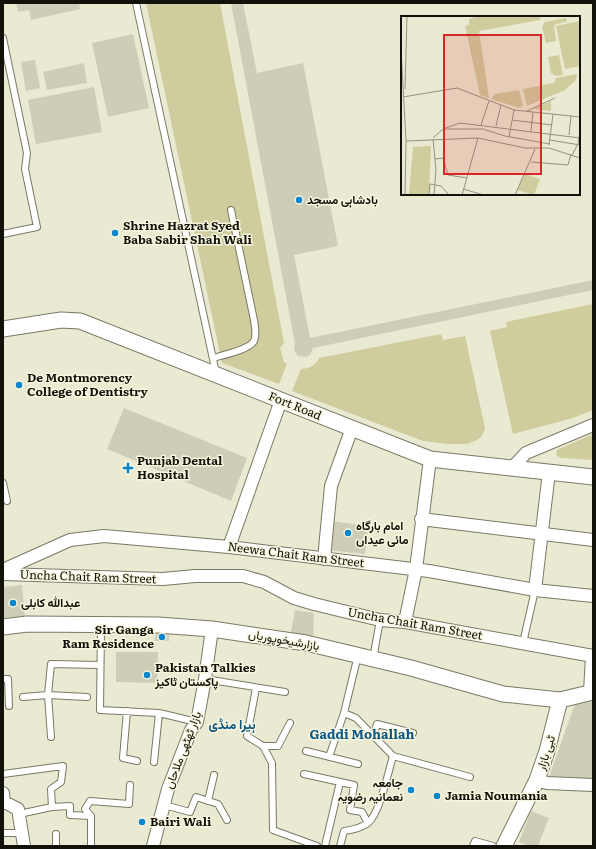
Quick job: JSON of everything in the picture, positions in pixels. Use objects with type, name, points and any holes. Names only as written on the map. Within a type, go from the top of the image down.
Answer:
[{"type":"street","name":"Fort Road","points":[[3,329],[61,320],[80,321],[430,459],[593,477]]},
{"type":"street","points":[[229,547],[281,400]]},
{"type":"street","points":[[512,468],[526,454],[593,425]]},
{"type":"street","points":[[324,559],[331,486],[352,428]]},
{"type":"street","points":[[405,622],[416,569],[421,519],[430,459]]},
{"type":"street","points":[[535,590],[549,472]]},
{"type":"street","points":[[421,519],[593,540]]},
{"type":"street","name":"Neewa Chait Ram Street","points":[[3,570],[70,540],[104,536],[229,547],[416,569],[535,590],[593,596]]},
{"type":"street","name":"Uncha Chait Ram Street","points":[[3,574],[163,579],[195,576],[243,576],[264,582],[294,598],[380,620],[405,622],[593,656]]},
{"type":"street","name":"بازارشیخوپوریاں","points":[[3,627],[27,624],[158,625],[212,629],[306,643],[411,668],[503,694],[560,700]]},
{"type":"street","name":"بازار ٹھٹھی ملاحاں","points":[[153,846],[168,789],[191,730],[197,722],[212,629]]},
{"type":"street","points":[[560,700],[591,692],[593,656]]},
{"type":"street","name":"ٹبی بازار","points":[[504,846],[537,780],[547,751],[560,700]]},
{"type":"street","points":[[537,780],[547,784],[593,785]]},
{"type":"street","points":[[3,793],[4,802],[18,809],[24,846]]},
{"type":"lane","points":[[136,3],[217,374]]},
{"type":"lane","points":[[3,38],[27,153],[25,169],[37,227],[3,234]]},
{"type":"lane","points":[[213,358],[245,348],[253,342],[256,335],[231,210]]},
{"type":"lane","points":[[3,483],[7,501]]},
{"type":"lane","points":[[523,644],[535,590]]},
{"type":"lane","points":[[373,659],[380,620]]},
{"type":"lane","points":[[101,625],[100,710],[159,713],[197,722]]},
{"type":"lane","points":[[329,757],[344,713],[358,655]]},
{"type":"lane","points":[[51,738],[48,695],[51,664],[100,665]]},
{"type":"lane","points":[[3,679],[8,678],[9,706]]},
{"type":"lane","points":[[205,678],[285,692]]},
{"type":"lane","points":[[256,688],[247,736],[263,746],[272,763],[273,830],[316,846]]},
{"type":"lane","points":[[23,697],[48,695],[87,697]]},
{"type":"lane","points":[[127,711],[123,758],[137,761]]},
{"type":"lane","points":[[154,762],[159,713]]},
{"type":"lane","points":[[344,713],[356,718],[393,756],[470,777]]},
{"type":"lane","points":[[263,746],[278,746],[290,723]]},
{"type":"lane","points":[[373,736],[377,724],[413,733]]},
{"type":"lane","points":[[306,751],[358,764]]},
{"type":"lane","points":[[340,846],[344,832],[356,830],[368,823],[376,812],[393,756]]},
{"type":"lane","points":[[3,774],[63,766],[61,782],[51,789],[52,807]]},
{"type":"lane","points":[[304,774],[354,785],[350,810],[362,812],[368,823]]},
{"type":"lane","points":[[208,800],[214,775]]},
{"type":"lane","points":[[325,846],[340,782]]},
{"type":"lane","points":[[91,846],[91,816],[85,809],[90,801],[129,804],[130,785]]},
{"type":"lane","points":[[164,805],[190,812],[196,797],[218,804],[228,820]]},
{"type":"lane","points":[[19,814],[52,807],[70,806],[70,815],[91,816]]},
{"type":"lane","points":[[3,833],[22,833]]},
{"type":"lane","points":[[56,834],[56,846]]},
{"type":"lane","points":[[473,846],[475,841],[493,846]]},
{"type":"shaded area","points":[[146,3],[220,3],[284,343],[280,348],[284,362],[287,364],[279,384],[222,363]]},
{"type":"shaded area","points":[[593,304],[593,410],[573,418],[513,434],[490,331],[507,327],[506,322]]},
{"type":"shaded area","points":[[441,334],[443,340],[465,336],[485,428],[482,436],[467,444],[449,444],[423,441],[292,391],[301,369],[312,366],[319,358]]},
{"type":"shaded area","points":[[593,434],[593,460],[561,458],[556,455],[557,450]]},
{"type":"building","points":[[16,3],[79,3],[80,9],[31,20],[29,10],[18,12]]},
{"type":"building","name":"بادشاہی مسجد","points":[[231,3],[243,3],[257,73],[303,63],[338,246],[294,255],[310,338],[593,280],[593,290],[313,348],[310,355],[306,357],[298,356],[294,350],[295,344]]},
{"type":"building","points":[[133,34],[149,108],[108,117],[92,43]]},
{"type":"building","points":[[35,60],[40,88],[26,91],[21,62]]},
{"type":"building","points":[[84,63],[87,83],[47,90],[43,72]]},
{"type":"building","points":[[94,87],[102,132],[36,144],[28,100]]},
{"type":"building","points":[[124,408],[247,458],[231,501],[107,449]]},
{"type":"building","name":"امام بارگاہ مائی عیداں","points":[[330,521],[368,526],[365,554],[327,550]]},
{"type":"building","name":"عبدﷲ کابلی","points":[[22,585],[25,618],[3,620],[3,587]]},
{"type":"building","points":[[295,610],[314,613],[313,642],[290,637]]},
{"type":"building","name":"Sir Ganga Ram Residence","points":[[156,628],[169,629],[169,641],[155,641]]},
{"type":"building","points":[[116,652],[158,652],[157,683],[116,682]]},
{"type":"building","points":[[593,696],[593,781],[548,780],[574,706],[583,697]]},
{"type":"building","points":[[531,811],[549,818],[538,846],[530,846],[519,842]]},
{"type":"place","name":"بادشاہی مسجد","points":[[299,200]]},
{"type":"place","name":"Shrine Hazrat Syed Baba Sabir Shah Wali","points":[[115,233]]},
{"type":"place","name":"De Montmorency College of Dentistry","points":[[19,385]]},
{"type":"place","name":"Punjab Dental Hospital","points":[[128,468]]},
{"type":"place","name":"امام بارگاہ مائی عیداں","points":[[348,533]]},
{"type":"place","name":"عبدﷲ کابلی","points":[[13,603]]},
{"type":"place","name":"Sir Ganga Ram Residence","points":[[162,637]]},
{"type":"place","name":"Pakistan Talkies پاکستان ٹاکیز","points":[[147,675]]},
{"type":"place","name":"جامعہ نعمانیہ رضویہ","points":[[411,790]]},
{"type":"place","name":"Jamia Noumania","points":[[437,796]]},
{"type":"place","name":"Bairi Wali","points":[[142,822]]},
{"type":"district","name":"ہیرا منڈی","points":[[232,724]]},
{"type":"district","name":"Gaddi Mohallah","points":[[362,734]]}]
